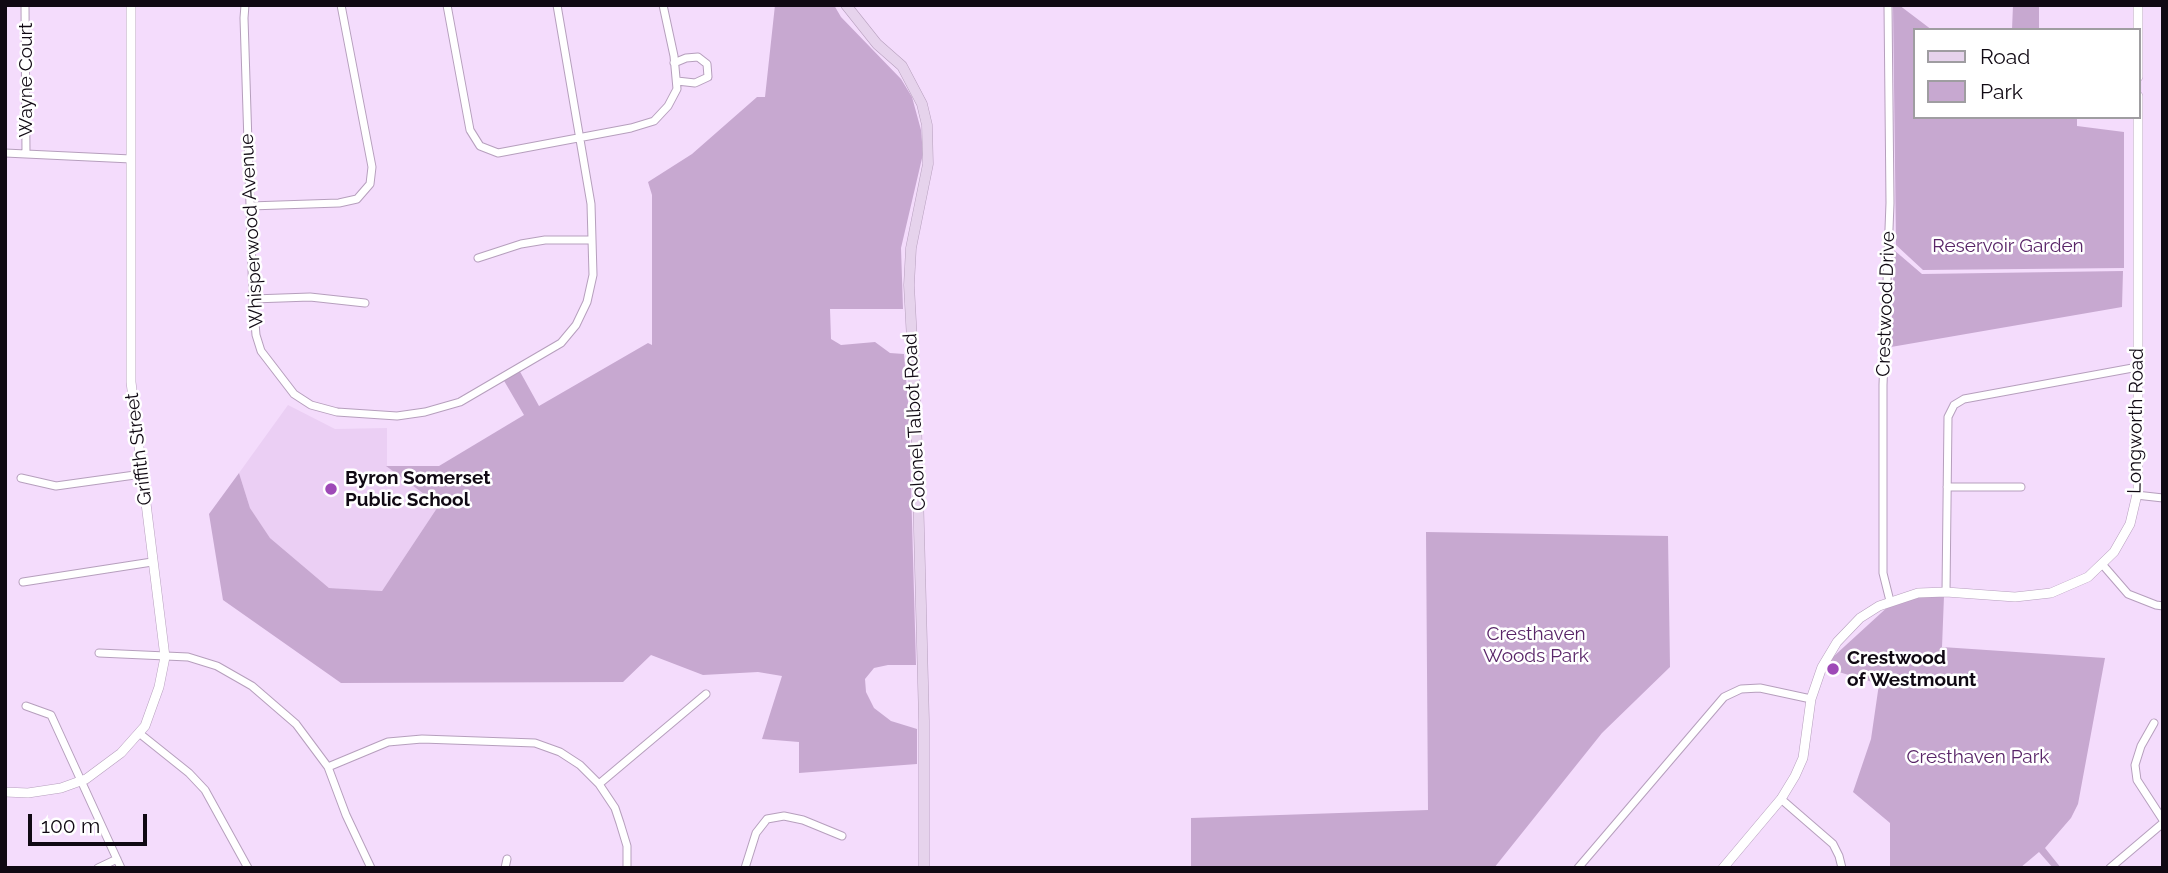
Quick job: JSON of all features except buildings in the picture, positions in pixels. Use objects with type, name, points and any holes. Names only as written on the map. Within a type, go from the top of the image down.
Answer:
[{"type":"main road","name":"Colonel Talbot Road","points":[[845,5],[877,44],[902,66],[922,104],[927,125],[928,164],[911,248],[909,285],[916,414],[925,721],[924,868]]},
{"type":"street","name":"Wayne Court","points":[[26,5],[26,154]]},
{"type":"street","name":"Griffith Street","points":[[5,792],[61,788],[82,780],[121,753],[145,726],[159,687],[165,657],[131,382],[131,5]]},
{"type":"street","name":"Whisperwood Avenue","points":[[245,5],[253,299],[256,335],[261,351],[294,394],[311,405],[337,412],[397,416],[425,412],[460,402],[561,343],[576,325],[587,302],[593,275],[591,204],[556,5]]},
{"type":"street","points":[[250,206],[339,203],[357,199],[370,184],[372,167],[341,5]]},
{"type":"street","points":[[447,5],[470,130],[480,146],[498,153],[631,128],[654,121],[668,106],[677,89],[663,5]]},
{"type":"street","name":"Crestwood Drive","points":[[1888,5],[1890,203],[1882,573],[1889,601]]},
{"type":"street","points":[[2138,5],[2138,28]]},
{"type":"street","points":[[674,63],[698,57],[707,64],[708,77],[695,83],[677,81]]},
{"type":"street","name":"Longworth Road","points":[[1723,868],[1781,799],[1803,758],[1811,699],[1822,667],[1837,642],[1860,618],[1889,601],[1918,593],[1946,592],[2015,597],[2051,593],[2088,577],[2114,552],[2130,524],[2136,495],[2138,119]]},
{"type":"street","points":[[5,153],[131,159]]},
{"type":"street","points":[[478,258],[521,244],[545,240],[591,240]]},
{"type":"street","points":[[253,299],[310,296],[365,303]]},
{"type":"street","points":[[1946,592],[1948,417],[1954,405],[1964,399],[2138,367]]},
{"type":"street","points":[[21,478],[56,486],[142,474]]},
{"type":"street","points":[[1947,486],[2021,487]]},
{"type":"street","points":[[2136,495],[2163,498]]},
{"type":"street","points":[[23,582],[152,562]]},
{"type":"street","points":[[2102,564],[2128,594],[2156,606],[2163,606]]},
{"type":"street","points":[[99,653],[188,657],[217,666],[252,686],[296,724],[328,767],[346,815],[371,868]]},
{"type":"street","points":[[1578,868],[1724,697],[1741,689],[1760,688],[1811,699]]},
{"type":"street","points":[[599,784],[706,694]]},
{"type":"street","points":[[26,706],[51,715],[121,868]]},
{"type":"street","points":[[2110,868],[2163,821],[2137,780],[2135,765],[2141,746],[2154,723]]},
{"type":"street","points":[[139,733],[189,773],[205,790],[248,868]]},
{"type":"street","points":[[328,767],[388,742],[422,739],[535,743],[561,752],[580,765],[599,784],[615,808],[627,846],[627,868]]},
{"type":"street","points":[[1781,799],[1833,844],[1842,868]]},
{"type":"street","points":[[745,868],[756,833],[767,819],[783,816],[803,820],[842,836]]},
{"type":"street","points":[[98,868],[117,859]]},
{"type":"street","points":[[505,868],[506,859]]},
{"type":"shaded area","name":"Byron Somerset Public School","points":[[288,405],[335,429],[387,428],[387,466],[439,505],[382,591],[329,588],[270,538],[250,508],[239,473]]},
{"type":"green space","points":[[775,5],[834,5],[841,17],[901,79],[912,97],[921,130],[923,154],[901,248],[903,309],[830,309],[831,339],[841,345],[875,342],[890,353],[904,354],[909,414],[916,665],[874,668],[865,679],[866,692],[874,708],[891,721],[917,729],[917,764],[799,773],[799,742],[762,739],[782,676],[758,672],[703,675],[651,655],[623,682],[341,683],[223,600],[209,514],[239,473],[250,508],[270,538],[329,588],[382,591],[439,505],[386,466],[439,466],[524,415],[503,379],[518,368],[539,406],[648,343],[652,345],[652,195],[648,182],[692,154],[757,97],[765,97]]},
{"type":"green space","name":"Reservoir Garden","points":[[1893,5],[1899,5],[1929,28],[1912,28],[1912,119],[2077,119],[2077,126],[2124,132],[2124,268],[1923,270],[1896,245]]},
{"type":"green space","points":[[2013,5],[2039,5],[2039,28],[2012,28]]},
{"type":"green space","points":[[1894,250],[1922,274],[2123,271],[2122,307],[1891,347]]},
{"type":"green space","name":"Cresthaven Woods Park","points":[[1426,532],[1668,536],[1670,667],[1602,733],[1494,868],[1191,868],[1191,818],[1428,810]]},
{"type":"green space","name":"Cresthaven Park","points":[[1928,596],[1944,596],[1942,647],[2105,658],[2078,804],[2071,818],[2045,848],[2061,868],[2053,868],[2039,852],[2020,868],[1890,868],[1890,823],[1853,792],[1871,739],[1879,684],[1822,667],[1892,603]]},
{"type":"place","name":"Byron Somerset Public School","points":[[331,489]]},
{"type":"place","name":"Crestwood of Westmount","points":[[1833,669]]}]
